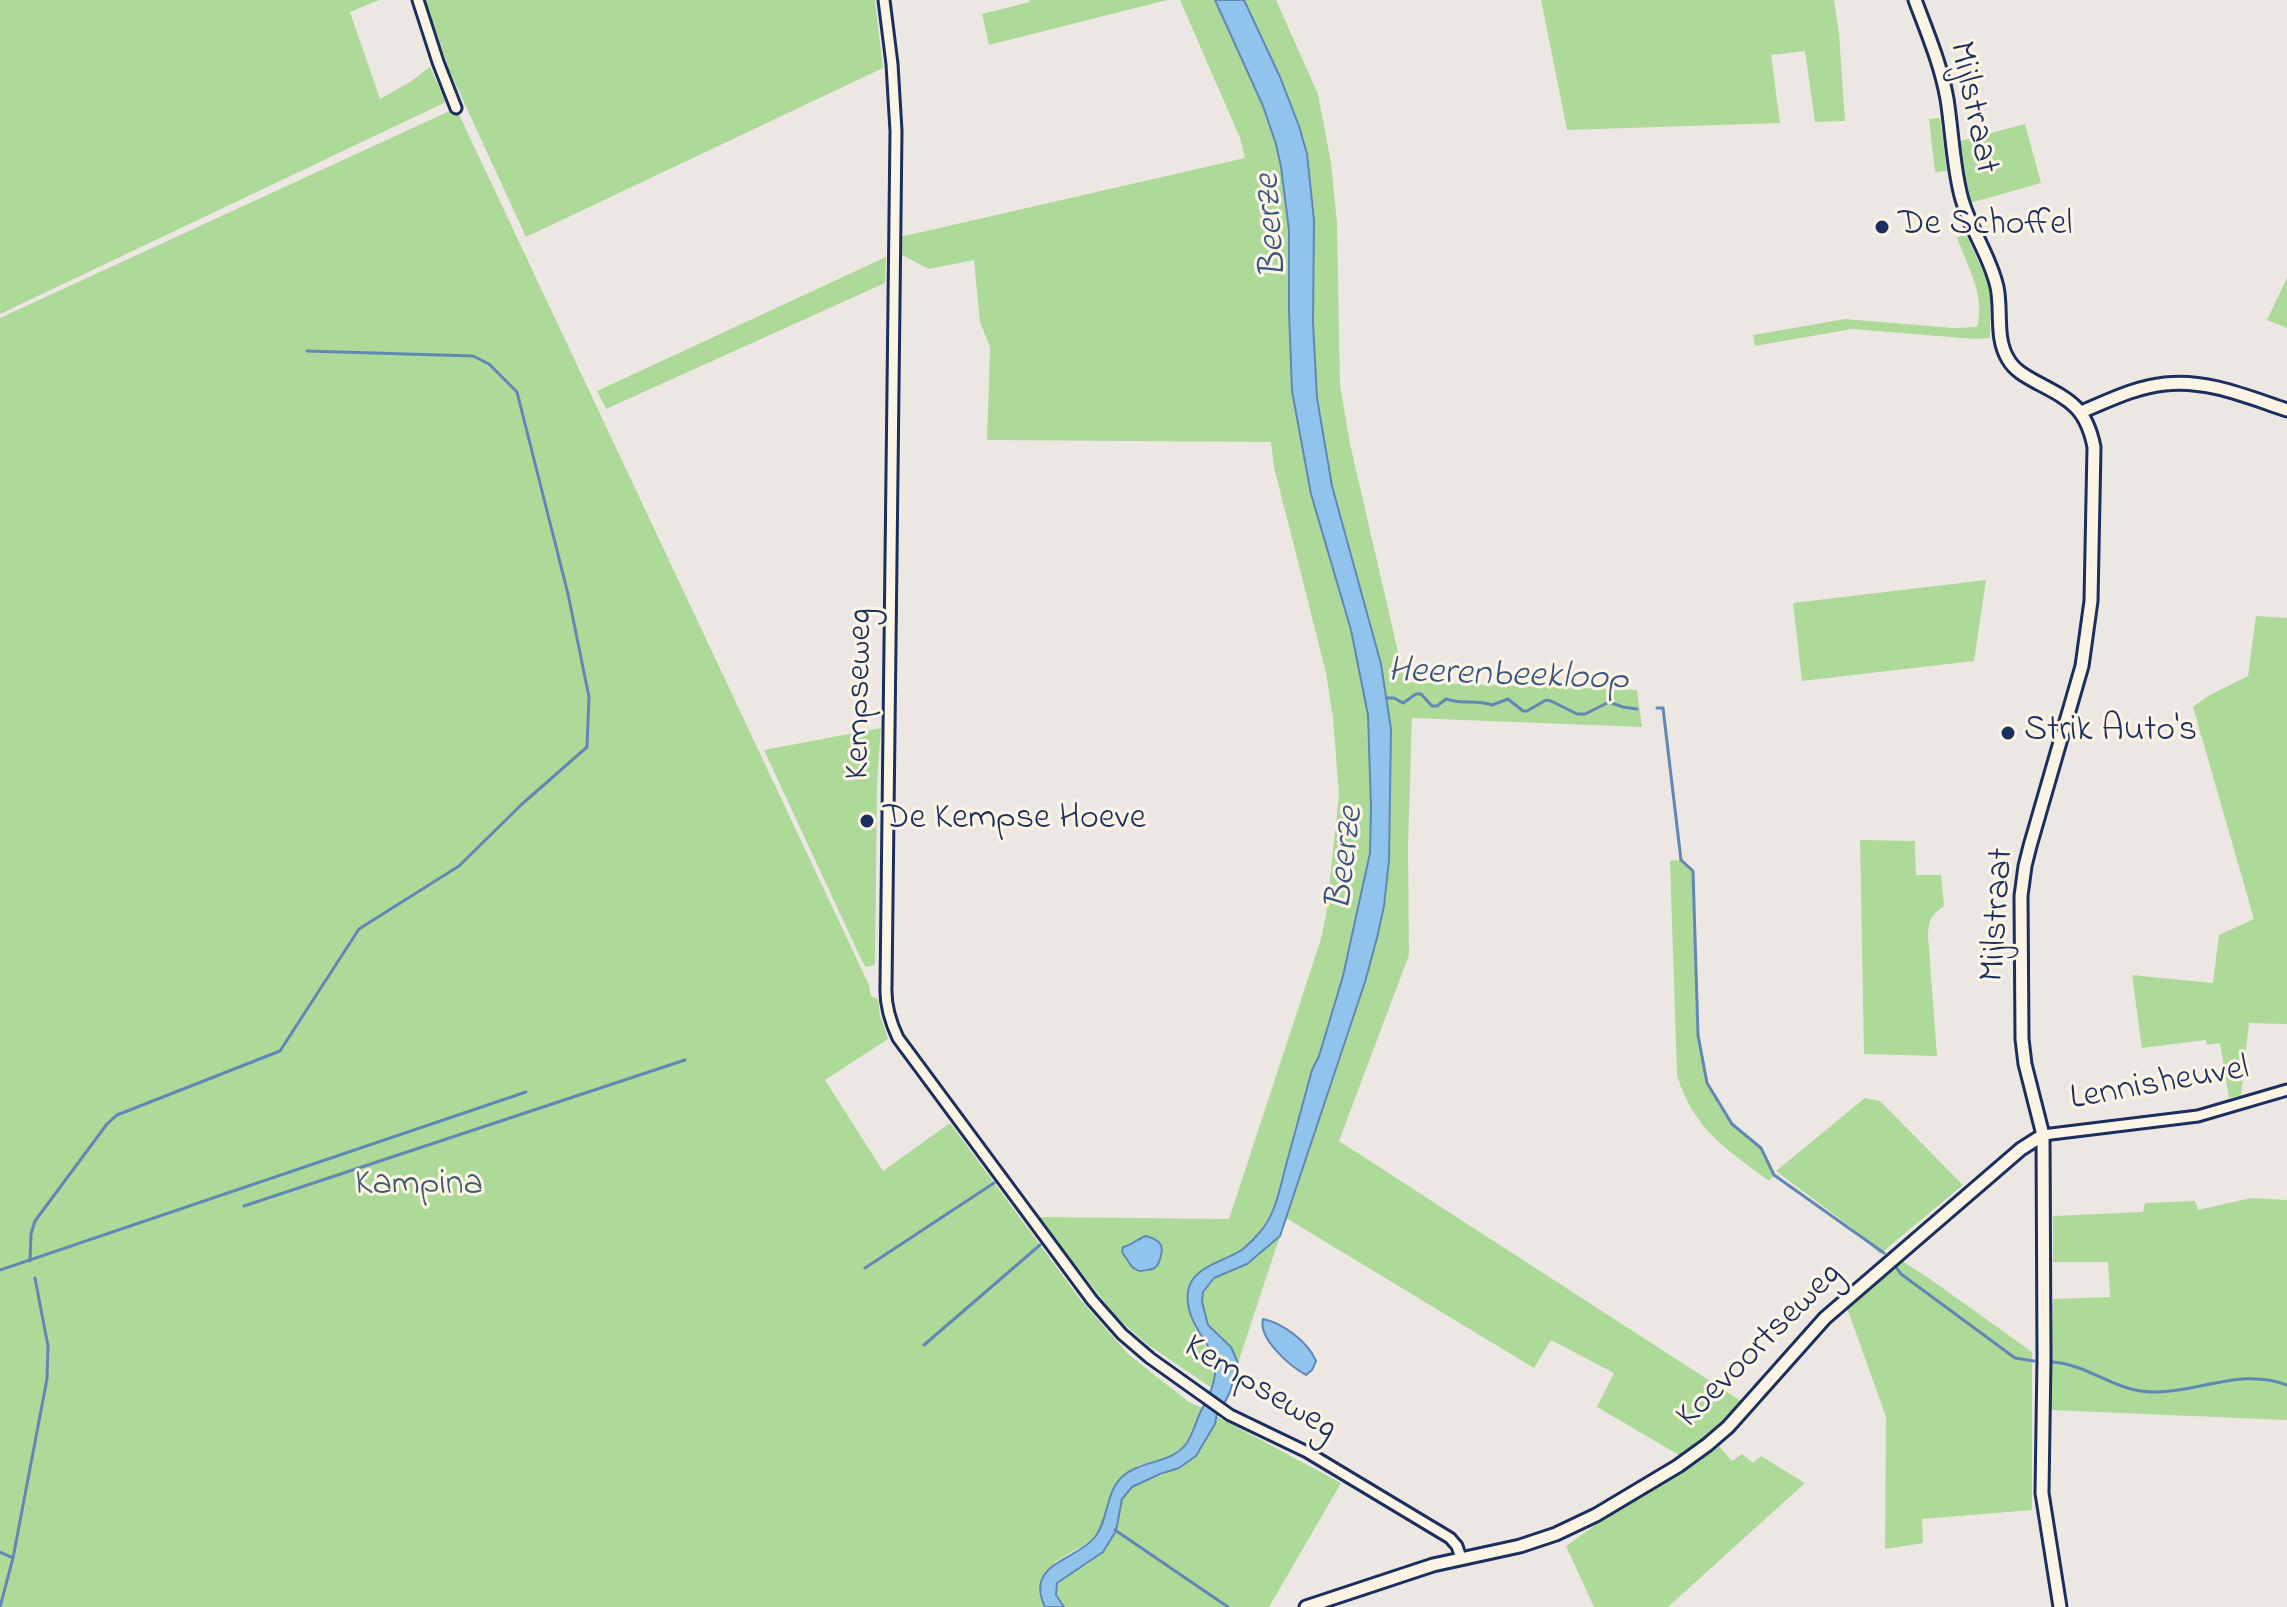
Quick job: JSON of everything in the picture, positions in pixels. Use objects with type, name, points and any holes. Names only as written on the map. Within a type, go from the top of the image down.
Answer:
[{"type":"street","points":[[418,0],[456,108]]},
{"type":"street","name":"Kempseweg","points":[[884,0],[896,131],[887,1009],[898,1038],[1092,1300],[1134,1345],[1221,1409],[1307,1452],[1450,1538],[1461,1558]]},
{"type":"street","name":"Mijlstraat","points":[[1915,0],[1947,98],[1960,195],[1998,290],[2003,349],[2022,374],[2064,397],[2081,412],[2091,429],[2094,447],[2093,556],[2089,621],[2082,666],[2030,846],[2021,896],[2022,1039],[2025,1064],[2043,1135],[2042,1493],[2060,1607]]},
{"type":"street","points":[[2081,412],[2124,393],[2165,383],[2225,390],[2287,410]]},
{"type":"street","name":"Lennisheuvel","points":[[2043,1135],[2198,1116],[2287,1090]]},
{"type":"street","name":"Koevoortseweg","points":[[1306,1607],[1396,1576],[1520,1546],[1556,1534],[1623,1499],[1707,1445],[1746,1409],[1814,1329],[1848,1296],[2021,1149],[2043,1135]]},
{"type":"green space","points":[[0,0],[379,0],[350,12],[380,99],[430,67],[446,102],[0,314]]},
{"type":"green space","points":[[425,0],[875,0],[883,68],[526,237],[450,72]]},
{"type":"green space","points":[[1030,0],[1167,0],[989,45],[982,14]]},
{"type":"green space","points":[[1180,0],[1215,0],[1263,106],[1276,144],[1289,230],[1292,391],[1311,494],[1351,630],[1368,715],[1371,807],[1370,853],[1343,976],[1312,1070],[1276,1202],[1266,1225],[1242,1250],[1198,1273],[1192,1318],[1199,1337],[1213,1358],[1215,1376],[1212,1388],[1148,1345],[1117,1318],[1038,1217],[1229,1219],[1321,939],[1339,795],[1333,718],[1326,673],[1274,467],[1271,442],[987,440],[990,347],[980,322],[974,260],[929,269],[900,254],[900,237],[1245,158],[1240,138]]},
{"type":"green space","points":[[1244,0],[1276,0],[1318,94],[1331,163],[1337,223],[1340,385],[1350,444],[1405,682],[1637,690],[1642,727],[1412,718],[1409,955],[1339,1141],[1741,1401],[1707,1437],[1679,1455],[1597,1407],[1614,1373],[1551,1340],[1534,1368],[1286,1218],[1365,982],[1384,906],[1389,861],[1391,729],[1381,664],[1332,486],[1317,398],[1313,323],[1314,220],[1307,154],[1280,77]]},
{"type":"green space","points":[[1541,0],[1834,0],[1845,121],[1815,122],[1805,51],[1771,55],[1780,123],[1567,130]]},
{"type":"green space","name":"Kampina","points":[[456,108],[869,985],[871,996],[878,999],[888,1039],[825,1080],[883,1171],[950,1123],[1080,1299],[1128,1354],[1189,1402],[1203,1408],[1184,1446],[1169,1457],[1139,1465],[1112,1491],[1104,1522],[1094,1539],[1055,1562],[1041,1599],[1045,1607],[0,1607],[0,318]]},
{"type":"green space","points":[[1940,118],[1947,171],[1935,172],[1929,119]]},
{"type":"green space","points":[[2025,124],[2041,183],[1970,203],[1960,141]]},
{"type":"green space","points":[[1965,232],[1990,287],[1990,338],[1852,329],[1755,346],[1753,335],[1845,319],[1977,327],[1977,293],[1957,238]]},
{"type":"green space","points":[[886,257],[885,283],[606,409],[597,391]]},
{"type":"green space","points":[[2287,278],[2287,328],[2267,320]]},
{"type":"green space","points":[[1986,580],[1974,661],[1802,681],[1793,603]]},
{"type":"green space","points":[[2256,616],[2287,618],[2287,1024],[2249,1023],[2241,1095],[2229,1098],[2220,1043],[2207,1045],[2206,1040],[2142,1048],[2132,975],[2213,983],[2219,935],[2254,919],[2193,707],[2248,676]]},
{"type":"green space","points":[[881,728],[877,784],[875,965],[866,967],[764,750]]},
{"type":"green space","points":[[1860,840],[1915,841],[1916,875],[1941,875],[1944,906],[1932,918],[1928,935],[1937,1056],[1864,1054]]},
{"type":"green space","points":[[1681,860],[1693,871],[1698,1035],[1707,1083],[1732,1124],[1761,1148],[1774,1175],[1769,1181],[1725,1147],[1702,1124],[1692,1110],[1677,1075],[1670,861]]},
{"type":"green space","points":[[1865,1098],[1880,1101],[1963,1185],[1880,1254],[1856,1231],[1776,1171]]},
{"type":"green space","points":[[2251,1198],[2287,1200],[2287,1420],[2049,1410],[2053,1299],[2110,1297],[2108,1262],[2053,1262],[2053,1216],[2143,1212],[2145,1203],[2195,1201],[2198,1210]]},
{"type":"green space","points":[[1280,1236],[1238,1363],[1231,1347],[1208,1325],[1202,1302],[1203,1292],[1214,1278],[1247,1264]]},
{"type":"green space","points":[[1899,1259],[2032,1352],[2032,1510],[1922,1519],[1923,1543],[1885,1549],[1886,1417],[1846,1305]]},
{"type":"green space","points":[[1216,1416],[1341,1483],[1269,1607],[1064,1607],[1056,1595],[1057,1583],[1088,1564],[1116,1531],[1122,1499],[1132,1487],[1179,1468],[1215,1424]]},
{"type":"green space","points":[[1719,1446],[1732,1461],[1742,1454],[1753,1463],[1761,1456],[1805,1483],[1668,1607],[1594,1607],[1566,1546]]},
{"type":"water","points":[[1215,0],[1244,0],[1280,77],[1307,154],[1314,220],[1313,323],[1317,398],[1332,486],[1381,664],[1391,729],[1389,861],[1384,906],[1365,982],[1280,1236],[1247,1264],[1214,1278],[1203,1292],[1202,1302],[1208,1325],[1231,1347],[1238,1363],[1230,1392],[1225,1402],[1219,1403],[1215,1424],[1196,1456],[1179,1468],[1132,1487],[1122,1499],[1116,1531],[1103,1552],[1057,1583],[1056,1595],[1064,1607],[1045,1607],[1040,1592],[1041,1581],[1047,1572],[1095,1537],[1113,1491],[1122,1477],[1137,1467],[1172,1455],[1186,1444],[1209,1396],[1215,1364],[1191,1315],[1188,1300],[1190,1283],[1202,1270],[1243,1249],[1266,1224],[1274,1207],[1312,1070],[1343,976],[1370,853],[1368,715],[1351,630],[1311,494],[1292,391],[1289,230],[1281,167],[1263,106]]},
{"type":"water","points":[[1146,1236],[1155,1239],[1162,1250],[1156,1267],[1139,1271],[1132,1267],[1122,1252],[1123,1247]]},
{"type":"water","points":[[1263,1319],[1279,1325],[1301,1340],[1316,1361],[1312,1370],[1306,1375],[1277,1351],[1265,1335]]},
{"type":"waterway","points":[[30,1261],[35,1221],[107,1124],[117,1115],[280,1051],[359,929],[459,866],[521,805],[587,747],[589,697],[568,594],[517,392],[489,364],[473,356],[307,351]]},
{"type":"waterway","name":"Heerenbeekloop","points":[[1387,698],[1403,703],[1421,694],[1432,706],[1446,699],[1492,705],[1508,699],[1523,711],[1546,700],[1577,714],[1585,714],[1609,702],[1637,709]]},
{"type":"waterway","name":"Heerenbeekloop","points":[[1657,708],[1663,708],[1681,860],[1693,871],[1698,1035],[1707,1083],[1732,1124],[1761,1148],[1774,1175],[1884,1253]]},
{"type":"waterway","points":[[244,1206],[685,1060]]},
{"type":"waterway","points":[[0,1270],[526,1092]]},
{"type":"waterway","points":[[865,1268],[994,1183]]},
{"type":"waterway","points":[[924,1345],[1040,1245]]},
{"type":"waterway","name":"Heerenbeekloop","points":[[1896,1267],[1901,1274],[2015,1358],[2034,1361]]},
{"type":"waterway","points":[[0,1607],[13,1558],[47,1379],[48,1346],[35,1278]]},
{"type":"waterway","name":"Heerenbeekloop","points":[[2053,1362],[2079,1368],[2139,1391],[2170,1391],[2253,1379],[2287,1385]]},
{"type":"waterway","points":[[1115,1530],[1228,1607]]},
{"type":"waterway","points":[[0,1552],[11,1557]]},
{"type":"place","name":"De Schoffel","points":[[1882,227]]},
{"type":"place","name":"Strik Auto's","points":[[2008,733]]},
{"type":"place","name":"De Kempse Hoeve","points":[[867,821]]},
{"type":"water label","name":"Beerze","points":[[1274,226]]},
{"type":"water label","name":"Beerze","points":[[1348,859]]}]
